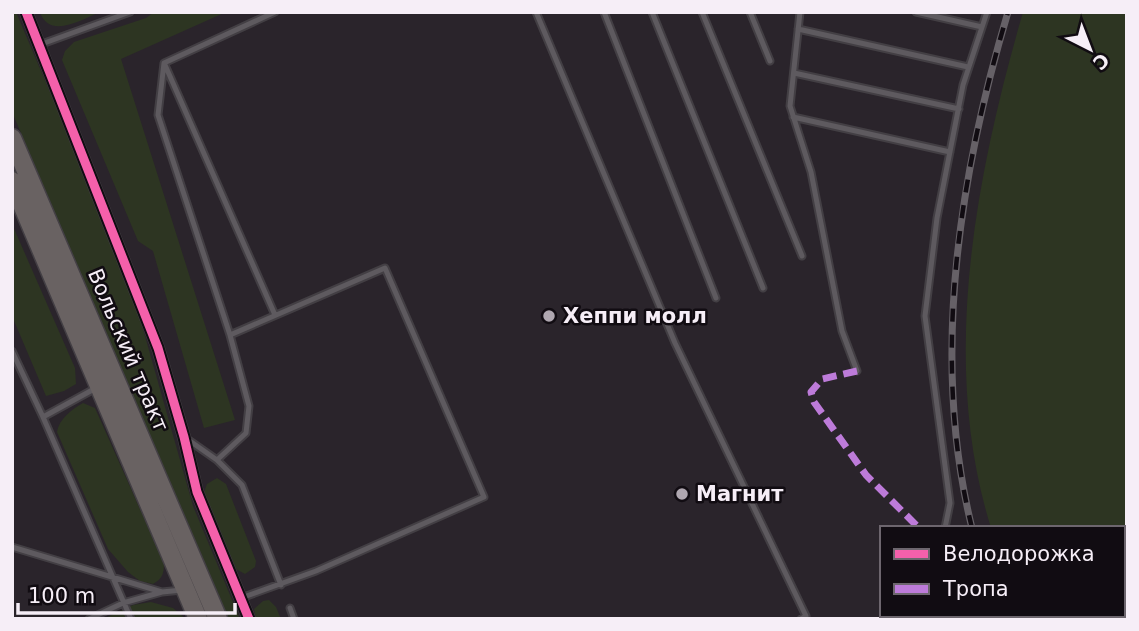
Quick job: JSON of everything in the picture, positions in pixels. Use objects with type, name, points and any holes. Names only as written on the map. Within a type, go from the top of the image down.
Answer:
[{"type":"main road","name":"Вольский тракт","points":[[12,138],[218,619]]},
{"type":"main road","name":"Вольский тракт","points":[[12,181],[198,619]]},
{"type":"street","points":[[26,12],[158,348],[197,492],[249,619]]},
{"type":"lane","points":[[39,45],[130,12]]},
{"type":"lane","points":[[164,63],[275,12]]},
{"type":"lane","points":[[536,12],[675,343],[806,617],[801,619]]},
{"type":"lane","points":[[604,12],[716,298]]},
{"type":"lane","points":[[652,12],[763,288]]},
{"type":"lane","points":[[702,12],[802,256]]},
{"type":"lane","points":[[750,12],[771,61]]},
{"type":"lane","points":[[800,12],[790,106],[811,172],[842,331],[857,371]]},
{"type":"lane","points":[[916,12],[982,27]]},
{"type":"lane","points":[[945,526],[950,503],[925,316],[937,218],[950,152],[968,67],[987,12]]},
{"type":"lane","points":[[798,29],[968,67]]},
{"type":"lane","points":[[164,63],[275,315]]},
{"type":"lane","points":[[164,63],[158,114],[230,335],[249,406],[246,433],[216,460]]},
{"type":"lane","points":[[794,73],[959,109]]},
{"type":"lane","points":[[793,117],[950,152]]},
{"type":"lane","points":[[230,335],[385,268],[484,497],[281,585],[240,598]]},
{"type":"lane","points":[[12,351],[131,619]]},
{"type":"lane","points":[[43,417],[100,386]]},
{"type":"lane","points":[[184,437],[216,460],[242,485],[281,585]]},
{"type":"lane","points":[[12,547],[162,592]]},
{"type":"lane","points":[[89,619],[123,603],[162,592],[186,590]]},
{"type":"lane","points":[[290,608],[294,619]]},
{"type":"green space","points":[[12,12],[16,12],[114,243],[143,329],[193,506],[240,619],[228,619],[12,112]]},
{"type":"green space","points":[[40,12],[100,12],[58,26],[44,20]]},
{"type":"green space","points":[[154,12],[226,12],[121,59],[235,420],[204,428],[153,251],[138,241],[62,60],[65,51],[74,42],[146,18]]},
{"type":"green space","points":[[1023,12],[1127,12],[1127,619],[1023,619],[1022,617],[1125,617],[1125,526],[991,526],[976,465],[967,400],[966,334],[970,268],[991,138]]},
{"type":"green space","points":[[12,224],[75,368],[76,384],[46,396],[12,316]]},
{"type":"green space","points":[[83,403],[95,408],[164,563],[162,576],[153,584],[140,581],[128,572],[108,549],[57,432],[67,415]]},
{"type":"green space","points":[[217,478],[226,484],[256,561],[255,567],[245,574],[236,569],[204,492],[207,484]]},
{"type":"green space","points":[[269,600],[276,607],[281,619],[256,619],[254,609],[263,601]]},
{"type":"green space","points":[[151,602],[173,608],[186,619],[103,619],[133,605]]},
{"type":"railway","points":[[972,526],[959,464],[953,399],[952,334],[956,268],[976,138],[1008,12]]},
{"type":"marked path","points":[[857,371],[822,379],[811,392],[814,402],[866,475],[917,526]]},
{"type":"cycle path","points":[[26,12],[158,348],[197,492],[249,619]]},
{"type":"place","name":"Хеппи молл","points":[[549,316]]},
{"type":"place","name":"Магнит","points":[[682,494]]}]
